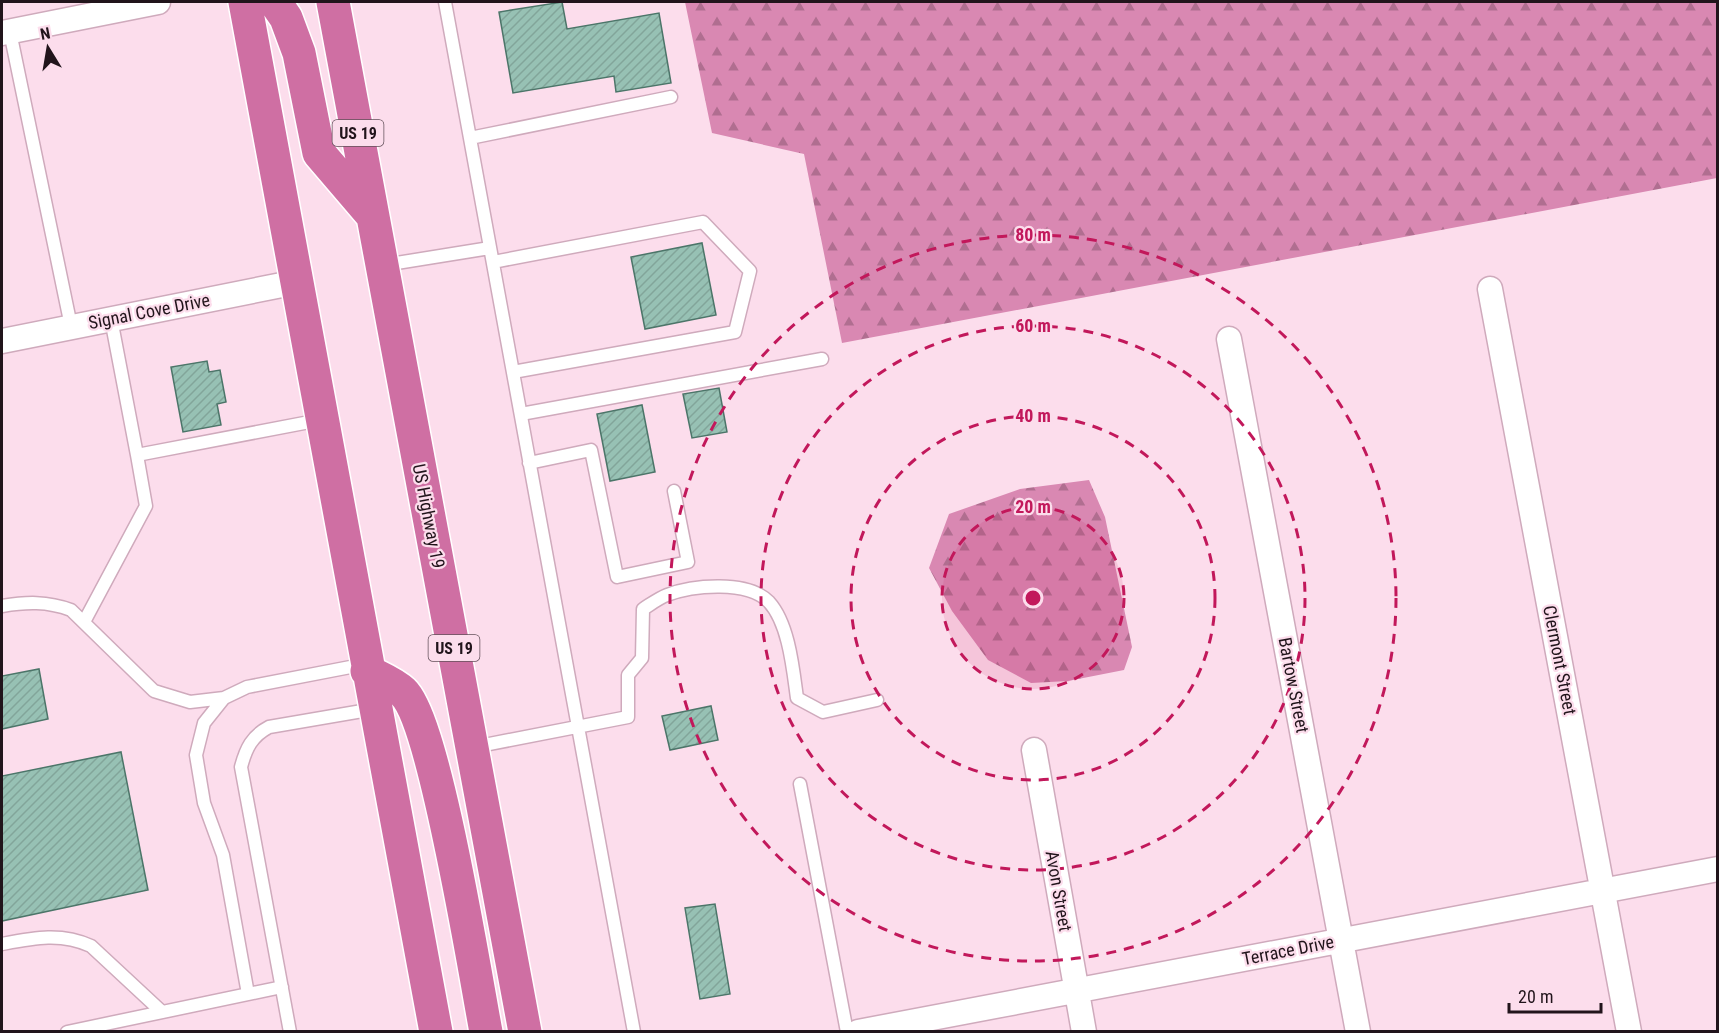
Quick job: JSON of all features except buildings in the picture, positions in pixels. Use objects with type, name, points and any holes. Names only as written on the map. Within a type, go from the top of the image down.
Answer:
[{"type":"highway","points":[[245,2],[374,709],[436,1032]]},
{"type":"highway","points":[[275,2],[286,18],[298,53],[320,153],[373,216]]},
{"type":"highway","name":"US Highway 19","points":[[333,2],[525,1032]]},
{"type":"highway","points":[[367,667],[403,692],[416,714],[424,736],[446,832],[486,1032]]},
{"type":"street","points":[[6,32],[158,2]]},
{"type":"street","name":"Signal Cove Drive","points":[[2,341],[297,282]]},
{"type":"street","name":"Clermont Street","points":[[1491,289],[1629,1032]]},
{"type":"street","name":"Bartow Street","points":[[1229,339],[1358,1032]]},
{"type":"street","name":"Avon Street","points":[[1034,750],[1084,1032]]},
{"type":"street","name":"Terrace Drive","points":[[872,1030],[1718,869]]},
{"type":"lane","points":[[445,2],[634,1032]]},
{"type":"lane","points":[[6,32],[70,326]]},
{"type":"lane","points":[[470,138],[671,97]]},
{"type":"lane","points":[[493,262],[703,222],[750,271],[735,332],[513,372]]},
{"type":"lane","points":[[382,265],[490,248]]},
{"type":"lane","points":[[84,622],[146,506],[111,319]]},
{"type":"lane","points":[[521,414],[822,359]]},
{"type":"lane","points":[[137,455],[322,420]]},
{"type":"lane","points":[[529,463],[591,450],[617,577],[688,562],[674,491]]},
{"type":"lane","points":[[472,748],[628,717],[628,675],[642,658],[643,609],[667,595],[701,588],[740,586],[768,602],[788,638],[797,698],[823,712],[877,700]]},
{"type":"lane","points":[[2,606],[29,602],[58,605],[71,610],[154,691],[190,702],[224,698],[247,687],[367,667]]},
{"type":"lane","points":[[224,698],[204,723],[196,755],[204,803],[223,855],[248,994]]},
{"type":"lane","points":[[290,1032],[240,767],[246,748],[256,734],[269,727],[374,709]]},
{"type":"lane","points":[[800,784],[847,1032]]},
{"type":"lane","points":[[2,944],[58,936],[77,939],[91,946],[162,1012]]},
{"type":"lane","points":[[67,1032],[282,987]]},
{"type":"green space","points":[[685,2],[1717,2],[1717,178],[842,343],[804,154],[712,133]]},
{"type":"green space","points":[[1089,480],[1105,517],[1132,647],[1124,670],[1068,681],[1031,683],[988,660],[952,611],[929,568],[949,514],[1020,489]]}]
